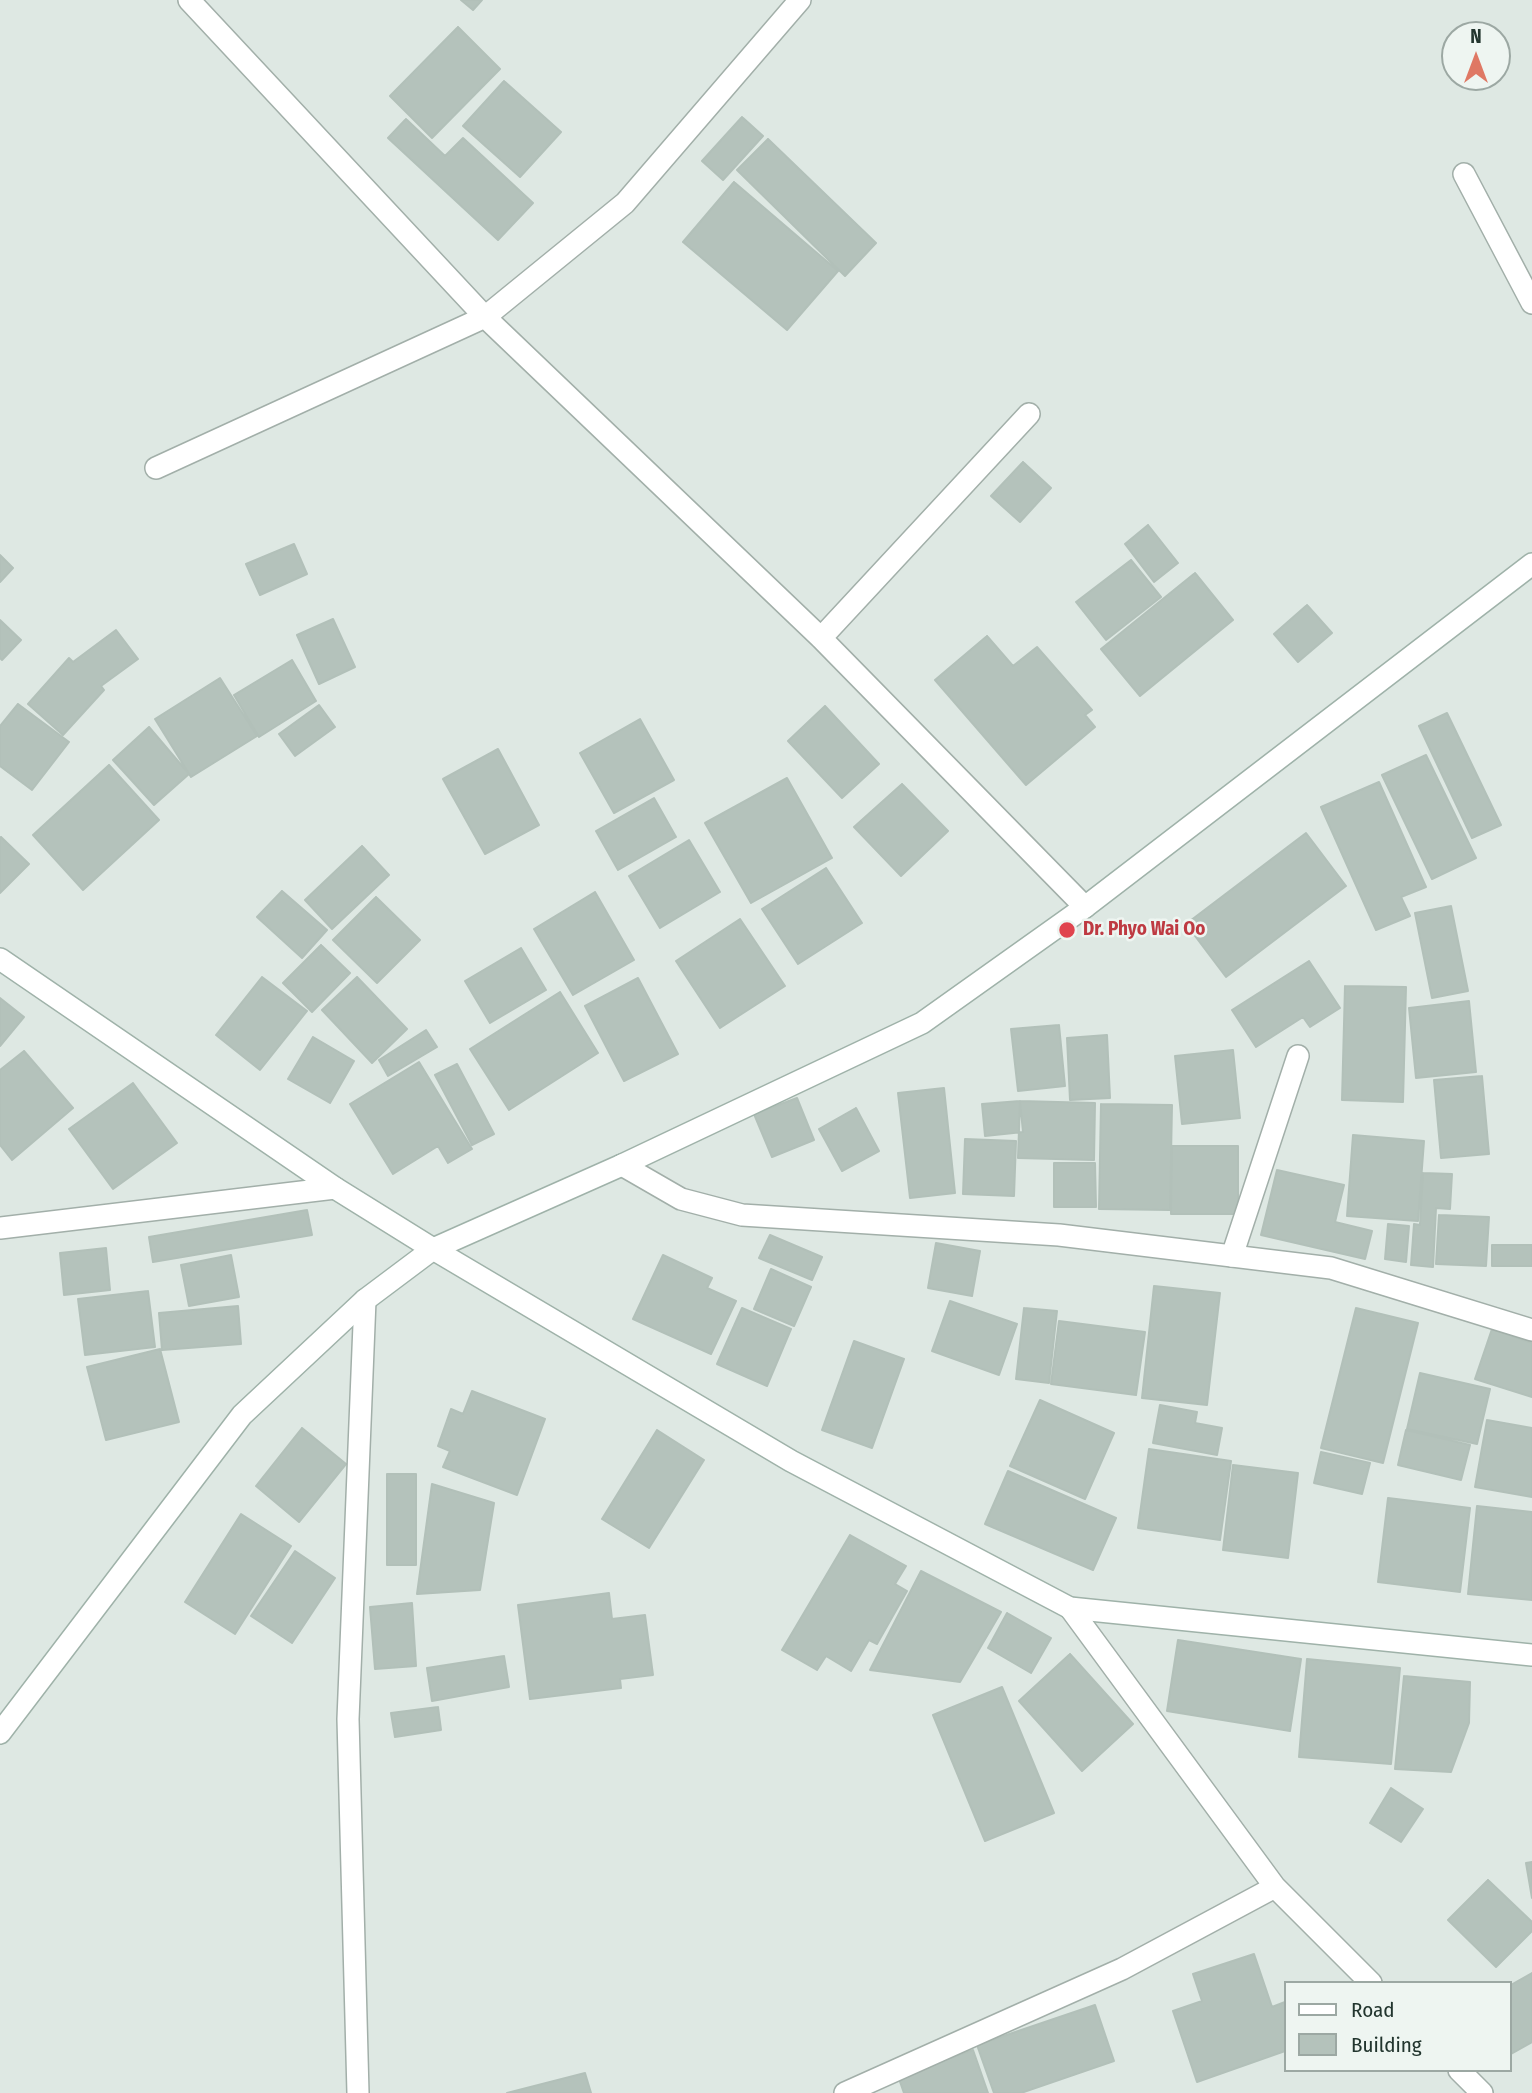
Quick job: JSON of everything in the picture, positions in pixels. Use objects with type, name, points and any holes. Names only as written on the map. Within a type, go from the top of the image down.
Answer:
[{"type":"street","points":[[189,0],[485,317],[821,638],[1085,907]]},
{"type":"street","points":[[156,468],[485,317],[625,203],[800,0]]},
{"type":"street","points":[[1464,174],[1532,303]]},
{"type":"street","points":[[821,638],[1029,414]]},
{"type":"street","points":[[0,1733],[242,1415],[365,1300],[433,1249],[622,1165],[922,1023],[1085,907],[1532,564]]},
{"type":"street","points":[[0,959],[335,1188],[433,1249],[791,1461],[1070,1608],[1532,1655]]},
{"type":"street","points":[[1232,1256],[1298,1056]]},
{"type":"street","points":[[622,1165],[681,1199],[741,1215],[1059,1235],[1331,1268],[1532,1330]]},
{"type":"street","points":[[0,1228],[335,1188]]},
{"type":"street","points":[[358,2093],[348,1719],[365,1300]]},
{"type":"street","points":[[1070,1608],[1275,1887],[1369,1981]]},
{"type":"street","points":[[845,2093],[1122,1969],[1275,1887]]},
{"type":"street","points":[[1461,2072],[1482,2093]]},
{"type":"building","points":[[461,0],[482,0],[473,10]]},
{"type":"building","points":[[458,27],[500,69],[432,138],[390,96]]},
{"type":"building","points":[[504,81],[561,132],[520,177],[463,126]]},
{"type":"building","points":[[742,117],[763,136],[723,180],[702,161]]},
{"type":"building","points":[[406,119],[445,156],[463,138],[533,203],[498,240],[388,138]]},
{"type":"building","points":[[768,139],[876,243],[845,276],[737,170]]},
{"type":"building","points":[[734,182],[838,271],[787,330],[683,242]]},
{"type":"building","points":[[1023,462],[1051,488],[1020,522],[991,496]]},
{"type":"building","points":[[1148,525],[1178,563],[1154,582],[1125,544]]},
{"type":"building","points":[[294,544],[307,574],[260,595],[246,564]]},
{"type":"building","points":[[0,555],[13,568],[0,582]]},
{"type":"building","points":[[1131,560],[1161,597],[1106,640],[1076,602]]},
{"type":"building","points":[[1195,573],[1233,620],[1140,696],[1101,649]]},
{"type":"building","points":[[1307,605],[1332,633],[1298,662],[1274,634]]},
{"type":"building","points":[[333,619],[355,667],[319,684],[297,635]]},
{"type":"building","points":[[0,620],[21,640],[2,660],[0,658]]},
{"type":"building","points":[[116,630],[138,659],[101,686],[104,690],[63,735],[28,704],[69,658],[73,662]]},
{"type":"building","points":[[987,636],[1013,666],[1037,647],[1092,710],[1085,715],[1095,727],[1026,785],[935,680]]},
{"type":"building","points":[[292,660],[316,701],[259,737],[234,695]]},
{"type":"building","points":[[220,678],[257,736],[191,777],[155,719]]},
{"type":"building","points":[[18,704],[69,742],[32,790],[0,766],[0,726]]},
{"type":"building","points":[[319,705],[335,727],[295,756],[279,734]]},
{"type":"building","points":[[825,706],[879,764],[842,798],[788,741]]},
{"type":"building","points":[[1447,713],[1501,825],[1472,838],[1419,726]]},
{"type":"building","points":[[640,719],[674,780],[614,813],[580,753]]},
{"type":"building","points":[[149,727],[189,774],[154,805],[113,760]]},
{"type":"building","points":[[498,749],[539,825],[485,854],[443,779]]},
{"type":"building","points":[[1426,755],[1476,858],[1432,879],[1382,775]]},
{"type":"building","points":[[109,765],[159,820],[83,890],[33,835]]},
{"type":"building","points":[[787,778],[832,858],[751,903],[705,823]]},
{"type":"building","points":[[1379,782],[1426,887],[1401,897],[1410,916],[1376,930],[1321,807]]},
{"type":"building","points":[[902,784],[948,831],[901,876],[854,827]]},
{"type":"building","points":[[654,798],[676,837],[618,870],[596,831]]},
{"type":"building","points":[[1306,833],[1346,886],[1226,977],[1186,924]]},
{"type":"building","points":[[0,838],[29,864],[0,893]]},
{"type":"building","points":[[689,840],[720,892],[660,928],[629,876]]},
{"type":"building","points":[[362,846],[389,875],[332,929],[305,900]]},
{"type":"building","points":[[826,868],[862,923],[798,964],[762,909]]},
{"type":"building","points":[[282,891],[327,930],[302,958],[257,917]]},
{"type":"building","points":[[595,892],[634,960],[573,995],[534,929]]},
{"type":"building","points":[[376,897],[420,940],[377,983],[333,940]]},
{"type":"building","points":[[1451,906],[1468,991],[1432,998],[1415,913]]},
{"type":"building","points":[[740,919],[785,986],[720,1028],[676,961]]},
{"type":"building","points":[[321,945],[350,973],[312,1012],[283,983]]},
{"type":"building","points":[[521,948],[546,990],[490,1023],[465,981]]},
{"type":"building","points":[[1309,961],[1340,1008],[1310,1027],[1303,1017],[1256,1047],[1232,1010]]},
{"type":"building","points":[[262,977],[307,1011],[260,1070],[216,1035]]},
{"type":"building","points":[[357,977],[407,1029],[372,1063],[322,1010]]},
{"type":"building","points":[[638,978],[678,1054],[624,1081],[585,1006]]},
{"type":"building","points":[[1345,986],[1406,987],[1403,1102],[1342,1100]]},
{"type":"building","points":[[560,992],[598,1053],[509,1110],[470,1049]]},
{"type":"building","points":[[0,998],[24,1017],[0,1046]]},
{"type":"building","points":[[1469,1001],[1476,1072],[1416,1078],[1409,1008]]},
{"type":"building","points":[[1059,1025],[1065,1086],[1018,1091],[1011,1029]]},
{"type":"building","points":[[426,1030],[437,1047],[388,1076],[379,1060]]},
{"type":"building","points":[[1107,1035],[1110,1098],[1070,1100],[1067,1038]]},
{"type":"building","points":[[313,1037],[354,1061],[330,1103],[288,1079]]},
{"type":"building","points":[[1233,1050],[1240,1118],[1182,1124],[1175,1056]]},
{"type":"building","points":[[24,1051],[73,1108],[12,1160],[0,1145],[0,1070]]},
{"type":"building","points":[[419,1062],[472,1149],[448,1163],[438,1146],[393,1174],[350,1104]]},
{"type":"building","points":[[457,1064],[494,1134],[472,1145],[435,1075]]},
{"type":"building","points":[[1482,1076],[1489,1154],[1441,1158],[1434,1080]]},
{"type":"building","points":[[133,1083],[177,1143],[113,1189],[69,1129]]},
{"type":"building","points":[[944,1088],[955,1193],[910,1198],[898,1093]]},
{"type":"building","points":[[797,1098],[814,1140],[772,1157],[754,1114]]},
{"type":"building","points":[[1020,1101],[1023,1132],[985,1136],[982,1104]]},
{"type":"building","points":[[1020,1101],[1095,1103],[1094,1160],[1018,1158]]},
{"type":"building","points":[[1101,1104],[1172,1105],[1170,1210],[1099,1209]]},
{"type":"building","points":[[856,1108],[879,1151],[842,1171],[819,1129]]},
{"type":"building","points":[[1353,1135],[1424,1141],[1418,1221],[1347,1216]]},
{"type":"building","points":[[965,1139],[1016,1141],[1014,1196],[963,1194]]},
{"type":"building","points":[[1172,1146],[1238,1146],[1238,1214],[1171,1214]]},
{"type":"building","points":[[1054,1163],[1095,1163],[1096,1207],[1054,1207]]},
{"type":"building","points":[[1277,1170],[1344,1185],[1335,1222],[1372,1231],[1365,1259],[1261,1235]]},
{"type":"building","points":[[1423,1173],[1452,1174],[1450,1209],[1436,1208],[1433,1267],[1411,1265],[1414,1224],[1420,1225]]},
{"type":"building","points":[[307,1210],[312,1235],[153,1262],[149,1237]]},
{"type":"building","points":[[1439,1215],[1489,1217],[1486,1266],[1436,1264]]},
{"type":"building","points":[[1388,1224],[1409,1226],[1406,1262],[1385,1259]]},
{"type":"building","points":[[770,1235],[822,1257],[812,1280],[759,1258]]},
{"type":"building","points":[[936,1243],[980,1251],[972,1296],[928,1288]]},
{"type":"building","points":[[1492,1245],[1532,1245],[1532,1266],[1492,1266]]},
{"type":"building","points":[[106,1248],[110,1290],[64,1295],[60,1253]]},
{"type":"building","points":[[231,1255],[239,1297],[189,1306],[181,1265]]},
{"type":"building","points":[[663,1255],[712,1278],[707,1288],[736,1301],[711,1354],[633,1319]]},
{"type":"building","points":[[771,1269],[811,1287],[794,1326],[754,1309]]},
{"type":"building","points":[[1154,1286],[1220,1293],[1207,1405],[1142,1398]]},
{"type":"building","points":[[148,1291],[155,1347],[85,1355],[78,1299]]},
{"type":"building","points":[[950,1301],[1017,1324],[999,1375],[932,1351]]},
{"type":"building","points":[[238,1306],[241,1344],[162,1350],[159,1313]]},
{"type":"building","points":[[742,1308],[791,1329],[767,1386],[717,1364]]},
{"type":"building","points":[[1024,1308],[1057,1311],[1049,1383],[1016,1379]]},
{"type":"building","points":[[1356,1308],[1418,1323],[1383,1463],[1321,1448]]},
{"type":"building","points":[[1059,1321],[1145,1332],[1136,1395],[1051,1384]]},
{"type":"building","points":[[1492,1329],[1532,1343],[1532,1397],[1475,1379]]},
{"type":"building","points":[[854,1341],[904,1359],[872,1448],[822,1430]]},
{"type":"building","points":[[160,1349],[179,1422],[106,1440],[87,1367]]},
{"type":"building","points":[[1420,1373],[1490,1389],[1477,1444],[1407,1429]]},
{"type":"building","points":[[472,1391],[545,1419],[517,1495],[443,1467],[450,1451],[438,1446],[451,1409],[463,1414]]},
{"type":"building","points":[[1040,1400],[1114,1433],[1085,1499],[1010,1466]]},
{"type":"building","points":[[1160,1405],[1197,1412],[1195,1423],[1222,1428],[1217,1455],[1153,1443]]},
{"type":"building","points":[[1487,1420],[1532,1428],[1532,1497],[1475,1487]]},
{"type":"building","points":[[302,1428],[346,1464],[299,1522],[256,1486]]},
{"type":"building","points":[[657,1430],[704,1460],[649,1548],[602,1519]]},
{"type":"building","points":[[1406,1430],[1470,1445],[1461,1480],[1398,1465]]},
{"type":"building","points":[[1149,1449],[1231,1461],[1220,1540],[1138,1528]]},
{"type":"building","points":[[1321,1452],[1370,1463],[1362,1494],[1314,1483]]},
{"type":"building","points":[[1233,1465],[1298,1473],[1288,1558],[1223,1550]]},
{"type":"building","points":[[1008,1471],[1116,1518],[1093,1570],[985,1524]]},
{"type":"building","points":[[387,1474],[416,1474],[416,1565],[387,1565]]},
{"type":"building","points":[[432,1484],[494,1503],[480,1590],[417,1594]]},
{"type":"building","points":[[1388,1498],[1470,1508],[1460,1592],[1378,1582]]},
{"type":"building","points":[[1477,1506],[1532,1512],[1532,1600],[1468,1594]]},
{"type":"building","points":[[241,1514],[291,1546],[235,1634],[185,1602]]},
{"type":"building","points":[[850,1535],[906,1566],[895,1584],[907,1591],[877,1644],[869,1640],[851,1671],[826,1656],[817,1670],[782,1650]]},
{"type":"building","points":[[295,1551],[335,1578],[292,1643],[251,1616]]},
{"type":"building","points":[[921,1571],[1001,1612],[960,1682],[870,1670]]},
{"type":"building","points":[[609,1593],[612,1619],[645,1615],[653,1675],[620,1679],[621,1688],[530,1699],[518,1605]]},
{"type":"building","points":[[412,1603],[416,1666],[375,1669],[370,1607]]},
{"type":"building","points":[[1007,1613],[1051,1638],[1031,1673],[988,1648]]},
{"type":"building","points":[[1178,1640],[1301,1659],[1290,1731],[1167,1711]]},
{"type":"building","points":[[1070,1654],[1133,1724],[1082,1771],[1019,1701]]},
{"type":"building","points":[[504,1656],[509,1687],[432,1701],[427,1668]]},
{"type":"building","points":[[1307,1659],[1400,1668],[1391,1764],[1299,1757]]},
{"type":"building","points":[[1404,1676],[1470,1682],[1469,1723],[1451,1772],[1395,1769]]},
{"type":"building","points":[[1002,1687],[1054,1813],[985,1841],[933,1715]]},
{"type":"building","points":[[438,1707],[441,1730],[395,1737],[391,1713]]},
{"type":"building","points":[[1391,1788],[1423,1809],[1401,1842],[1370,1823]]},
{"type":"building","points":[[1532,1862],[1532,1898],[1526,1863]]},
{"type":"building","points":[[1488,1880],[1532,1922],[1532,1931],[1496,1967],[1448,1920]]},
{"type":"building","points":[[1254,1954],[1272,2007],[1284,2002],[1284,2051],[1197,2082],[1173,2011],[1202,2001],[1193,1974]]},
{"type":"building","points":[[1532,1973],[1532,2042],[1511,2054],[1511,1985]]},
{"type":"building","points":[[1095,2005],[1114,2061],[1021,2093],[994,2093],[977,2045]]},
{"type":"building","points":[[973,2050],[988,2093],[904,2093],[898,2076]]},
{"type":"building","points":[[585,2073],[591,2093],[507,2093]]},
{"type":"place","name":"Dr. Phyo Wai Oo","points":[[1067,930]]}]
